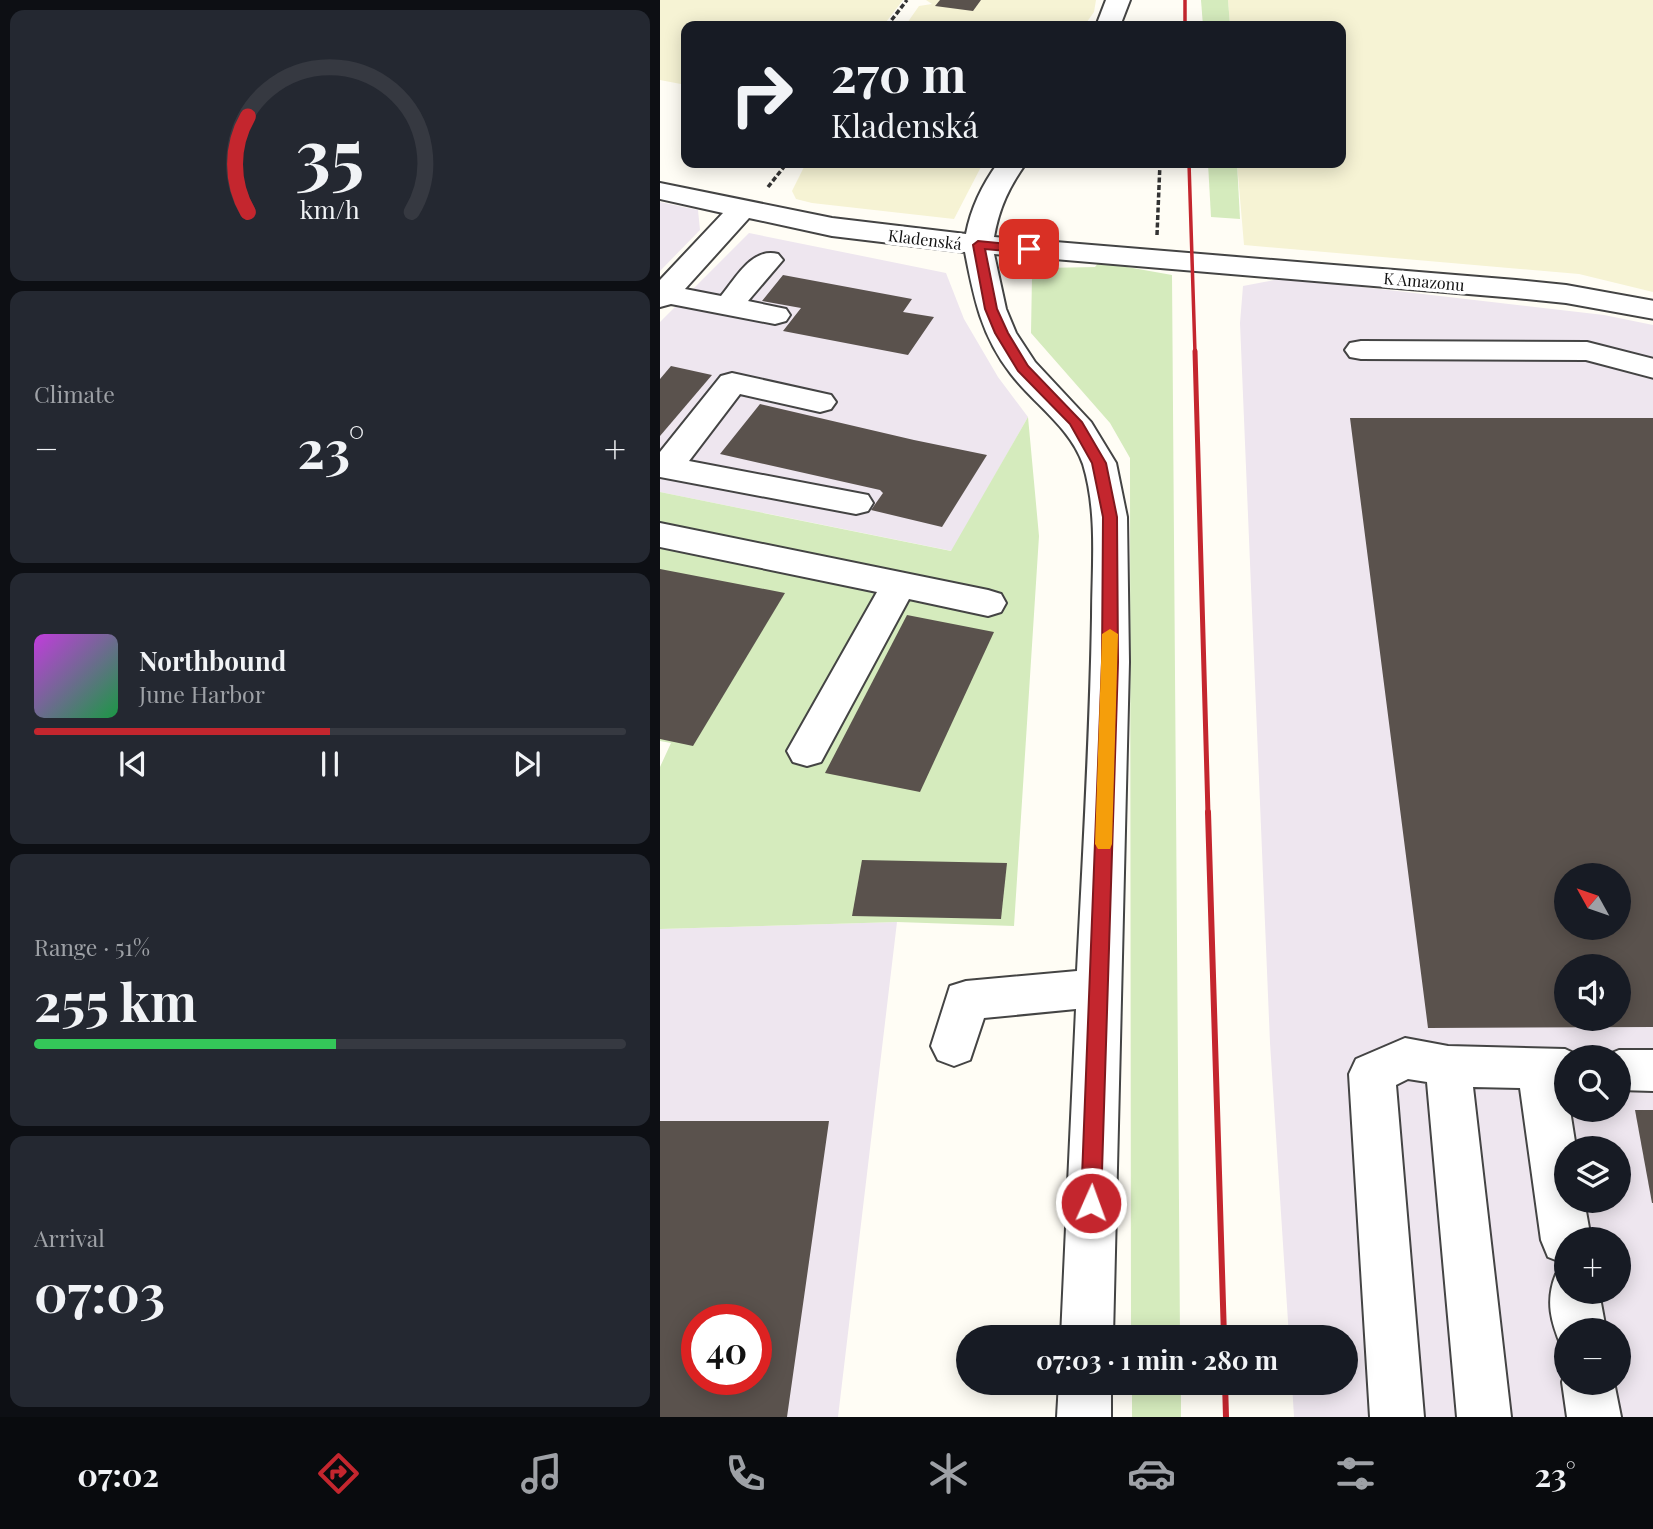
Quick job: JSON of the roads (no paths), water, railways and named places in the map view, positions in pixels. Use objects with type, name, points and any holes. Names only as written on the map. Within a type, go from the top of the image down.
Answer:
[{"type":"street","points":[[1110,21],[1118,0]]},
{"type":"street","points":[[1008,168],[1000,178],[984,212],[978,245],[991,309],[1001,333],[1023,368],[1075,422],[1099,463],[1110,517],[1110,662],[1087,1325]]},
{"type":"street","name":"Kladenská","points":[[660,191],[832,227],[978,245],[1193,263]]},
{"type":"street","points":[[662,296],[744,207]]},
{"type":"street","points":[[728,306],[768,260]]},
{"type":"street","name":"K Amazonu","points":[[1193,263],[1566,294],[1653,310]]},
{"type":"street","points":[[662,296],[775,315]]},
{"type":"street","points":[[1361,350],[1587,351],[1653,369]]},
{"type":"street","points":[[820,402],[732,383],[663,467],[856,503]]},
{"type":"street","points":[[660,535],[988,603]]},
{"type":"street","points":[[807,751],[899,585]]},
{"type":"street","points":[[954,1046],[966,1000],[1098,988]]},
{"type":"street","points":[[1397,1417],[1372,1074],[1405,1058],[1448,1066],[1553,1069],[1565,1227]]},
{"type":"street","points":[[1448,1066],[1484,1417]]},
{"type":"street","points":[[1631,1070],[1653,1071]]},
{"type":"street","points":[[1084,1417],[1085,1395]]},
{"type":"street","points":[[1591,1395],[1594,1417]]},
{"type":"railway","points":[[1185,0],[1185,21]]},
{"type":"railway","points":[[1189,168],[1195,353]]},
{"type":"railway","points":[[1195,351],[1208,814]]},
{"type":"railway","points":[[1208,812],[1224,1325]]},
{"type":"railway","points":[[1225,1395],[1226,1417]]}]
